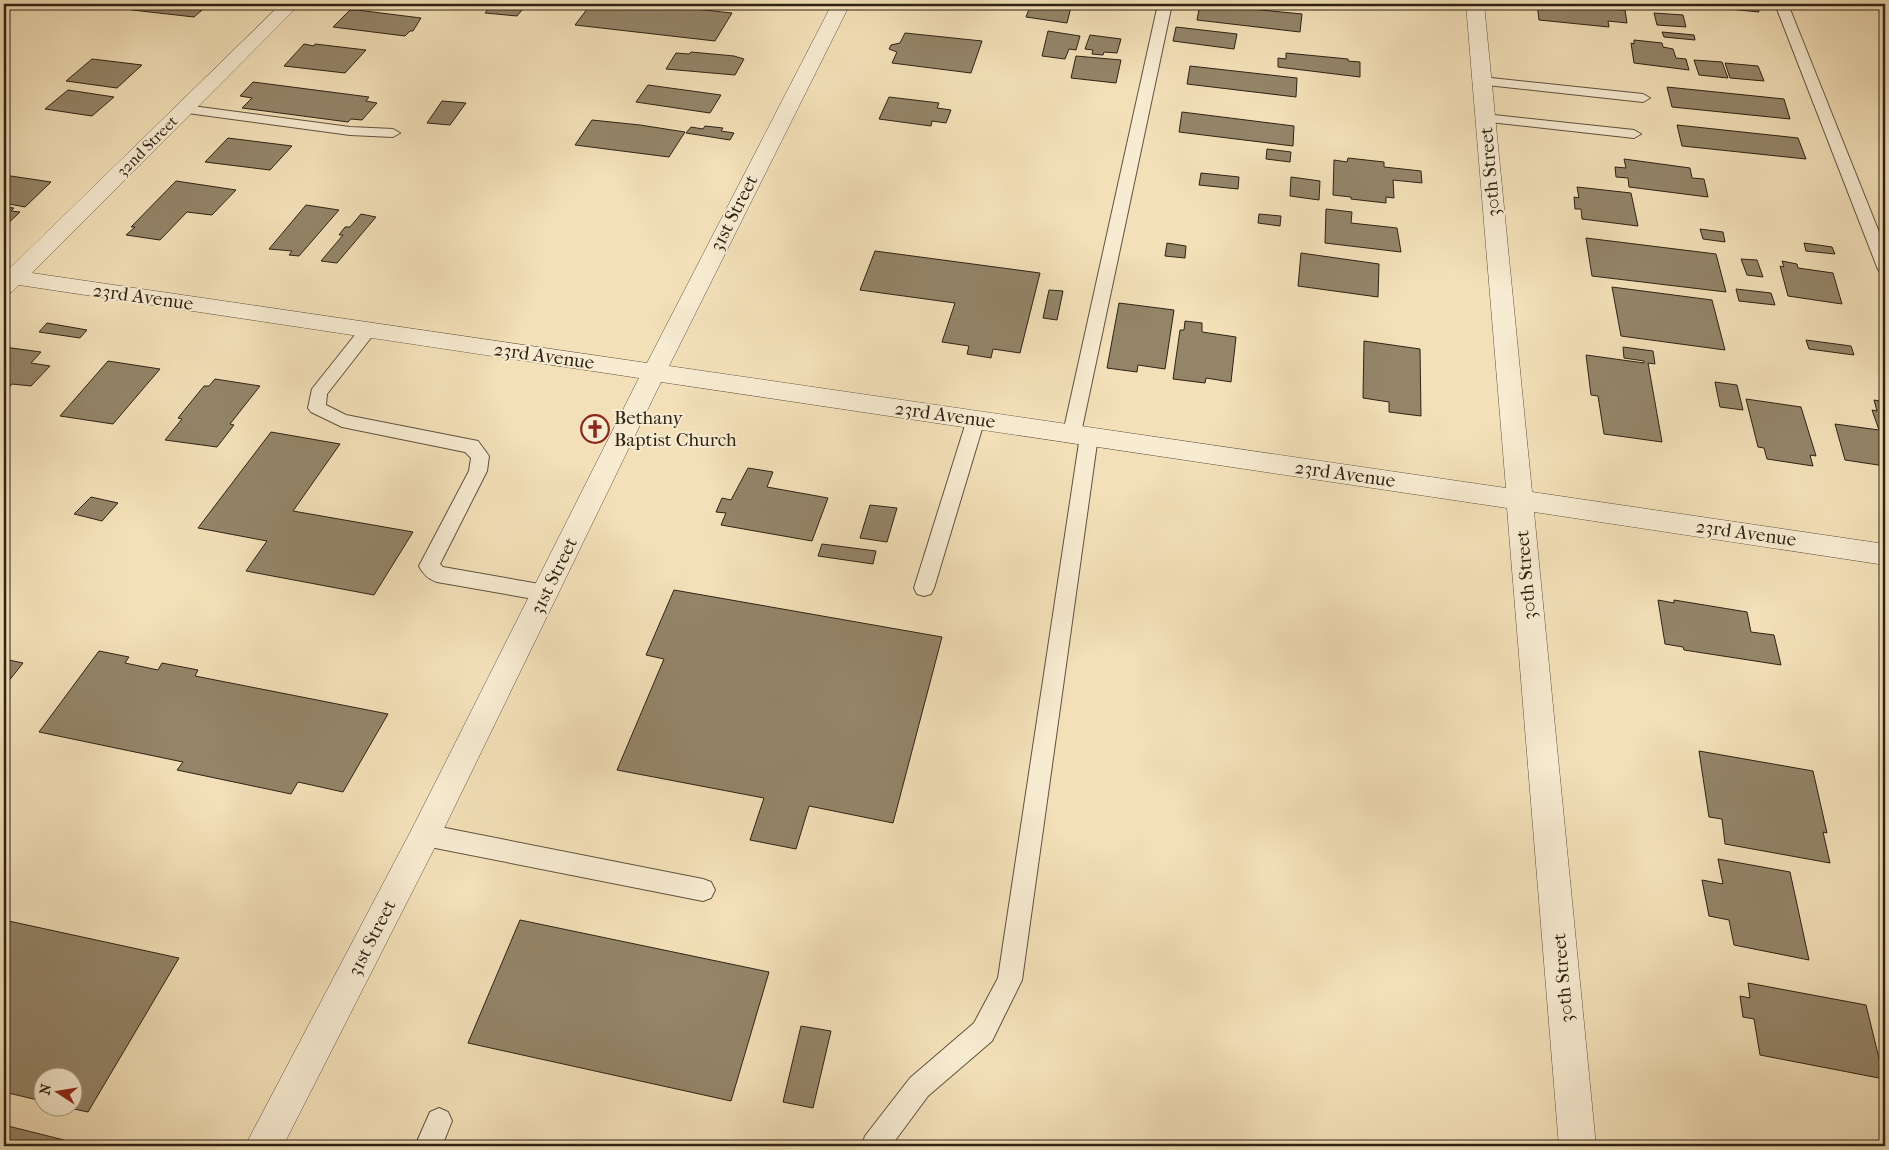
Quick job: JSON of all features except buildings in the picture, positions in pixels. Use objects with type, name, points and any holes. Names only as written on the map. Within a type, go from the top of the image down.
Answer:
[{"type":"street","name":"32nd Street","points":[[7,280],[291,4]]},
{"type":"street","name":"31st Street","points":[[263,1146],[425,835],[654,372],[841,4]]},
{"type":"street","name":"30th Street","points":[[1475,4],[1578,1146]]},
{"type":"street","name":"23rd Avenue","points":[[7,280],[368,330],[1885,554]]},
{"type":"lane","points":[[875,1146],[919,1087],[983,1032],[1010,980],[1081,435],[1165,4]]},
{"type":"lane","points":[[1781,4],[1885,267]]},
{"type":"lane","points":[[1482,81],[1643,98]]},
{"type":"lane","points":[[185,109],[350,131],[393,133]]},
{"type":"lane","points":[[1485,118],[1634,134]]},
{"type":"lane","points":[[368,330],[318,393],[317,408],[342,421],[471,446],[480,456],[478,471],[429,566],[438,574],[545,593]]},
{"type":"lane","points":[[924,588],[976,419]]},
{"type":"lane","points":[[425,835],[703,890]]},
{"type":"lane","points":[[428,1146],[439,1121]]},
{"type":"place","name":"Bethany Baptist Church","points":[[595,429]]}]
